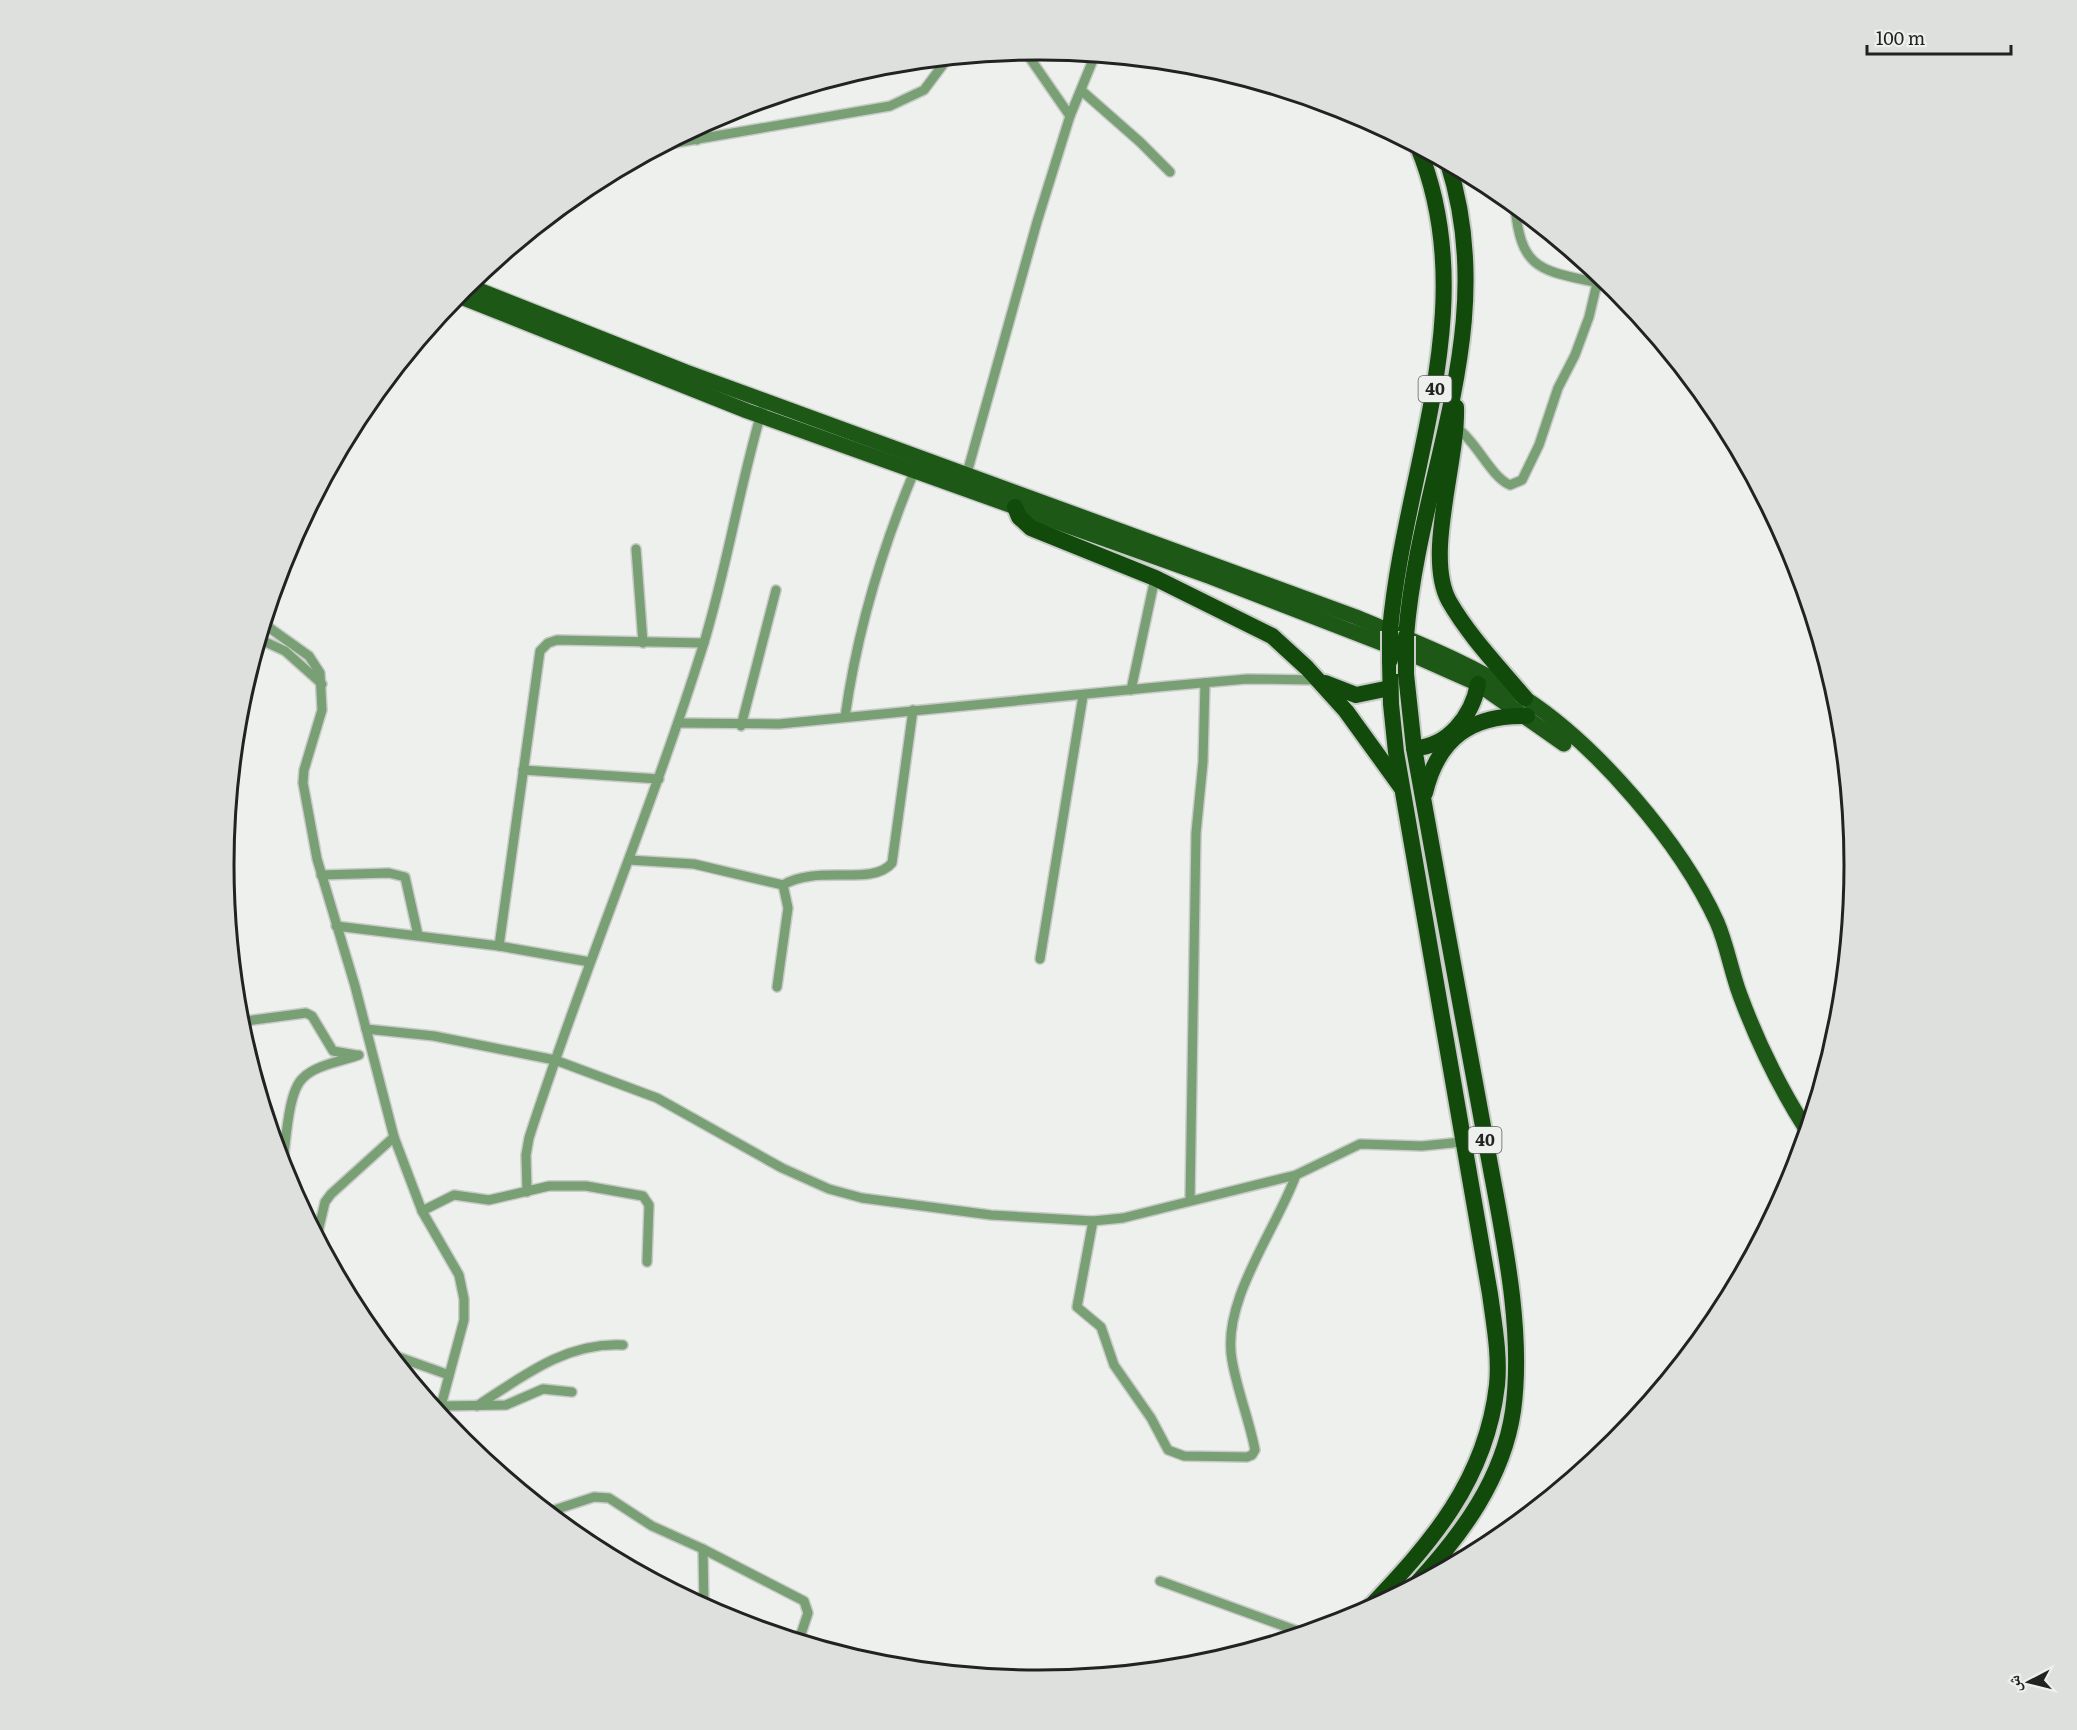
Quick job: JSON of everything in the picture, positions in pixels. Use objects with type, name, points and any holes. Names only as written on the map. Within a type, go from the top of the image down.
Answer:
[{"type":"highway","name":"40","points":[[1382,1593],[1448,1517],[1466,1488],[1486,1437],[1497,1384],[1498,1350],[1403,790],[1390,688],[1390,631],[1398,564],[1435,387],[1445,307],[1439,228],[1430,183],[1421,157]]},
{"type":"highway","name":"40","points":[[1432,1567],[1481,1501],[1506,1442],[1512,1413],[1516,1344],[1503,1240],[1414,748],[1406,674],[1406,636],[1412,583],[1463,343],[1466,284],[1462,225],[1450,174]]},
{"type":"highway","points":[[1455,385],[1457,428],[1440,548],[1442,582],[1448,599],[1464,624],[1525,698]]},
{"type":"highway","points":[[1017,501],[1018,517],[1031,528],[1155,578],[1272,636],[1346,711],[1403,790]]},
{"type":"highway","points":[[1317,680],[1356,695],[1390,688]]},
{"type":"highway","points":[[1414,748],[1431,747],[1456,728],[1469,713],[1478,684]]},
{"type":"highway","points":[[1423,800],[1432,768],[1460,734],[1476,722],[1492,717],[1527,716]]},
{"type":"highway","points":[[1481,1242],[1503,1240]]},
{"type":"main road","points":[[476,289],[561,325],[967,473],[1017,501],[1415,656],[1478,684],[1527,716],[1579,757],[1639,811]]},
{"type":"main road","points":[[465,300],[760,415],[914,472],[1017,501],[1356,617],[1457,659],[1525,698],[1586,749],[1694,877],[1717,923],[1727,960],[1764,1049],[1802,1121]]},
{"type":"street","points":[[1032,60],[1070,116]]},
{"type":"street","points":[[967,473],[1016,295],[1070,116],[1092,62]]},
{"type":"street","points":[[685,142],[890,106],[913,98],[924,90],[942,66]]},
{"type":"street","points":[[1082,91],[1170,172]]},
{"type":"street","points":[[697,140],[698,136]]},
{"type":"street","points":[[1517,218],[1522,246],[1531,260],[1550,271],[1588,277]]},
{"type":"street","points":[[1457,428],[1479,448],[1503,482],[1510,485],[1522,480],[1539,445],[1558,388],[1575,356],[1597,286]]},
{"type":"street","points":[[526,1192],[526,1155],[529,1138],[590,962],[659,779],[704,643],[746,463],[765,400]]},
{"type":"street","points":[[845,717],[860,638],[882,552],[914,472]]},
{"type":"street","points":[[636,549],[643,643]]},
{"type":"street","points":[[1131,690],[1155,578]]},
{"type":"street","points":[[741,726],[776,590]]},
{"type":"street","points":[[270,628],[309,656],[320,673],[322,710],[304,770],[303,783],[321,875],[366,1029],[370,1053],[394,1137],[422,1211],[453,1261],[462,1287],[464,1320],[441,1405]]},
{"type":"street","points":[[499,946],[536,669],[544,647],[557,640],[704,643]]},
{"type":"street","points":[[265,642],[298,660],[322,684]]},
{"type":"street","points":[[678,723],[741,726],[1247,679],[1317,680]]},
{"type":"street","points":[[1190,1200],[1196,832],[1203,771],[1205,683]]},
{"type":"street","points":[[1040,959],[1083,696]]},
{"type":"street","points":[[629,860],[694,864],[783,885],[799,877],[815,874],[869,875],[884,871],[892,863],[913,710]]},
{"type":"street","points":[[524,770],[659,779]]},
{"type":"street","points":[[321,875],[389,873],[405,877],[418,935]]},
{"type":"street","points":[[777,987],[788,908],[786,890],[783,885]]},
{"type":"street","points":[[336,926],[499,946],[590,962]]},
{"type":"street","points":[[249,1021],[306,1013],[312,1016],[333,1051],[359,1055]]},
{"type":"street","points":[[366,1029],[434,1036],[555,1060],[657,1098],[782,1168],[835,1191],[862,1198],[971,1212],[1093,1221],[1134,1216],[1190,1200],[1296,1176],[1359,1144],[1422,1146],[1462,1142]]},
{"type":"street","points":[[285,1147],[298,1083],[310,1073],[370,1053]]},
{"type":"street","points":[[320,1226],[326,1202],[331,1194],[394,1137]]},
{"type":"street","points":[[1093,1221],[1077,1307],[1101,1327],[1114,1365],[1151,1418],[1164,1445],[1172,1452],[1184,1456],[1252,1455],[1255,1449],[1232,1359],[1235,1317],[1246,1280],[1279,1216],[1296,1176]]},
{"type":"street","points":[[422,1211],[454,1195],[489,1200],[549,1186],[578,1185],[643,1196],[649,1205],[647,1262]]},
{"type":"street","points":[[477,1406],[530,1371],[572,1351],[598,1345],[623,1345]]},
{"type":"street","points":[[403,1359],[449,1375]]},
{"type":"street","points":[[446,1409],[506,1405],[543,1389],[572,1392]]},
{"type":"street","points":[[557,1510],[594,1497],[609,1498],[652,1526],[703,1549],[804,1601],[808,1613],[801,1634]]},
{"type":"street","points":[[703,1549],[704,1597]]},
{"type":"street","points":[[1160,1581],[1291,1629]]}]
